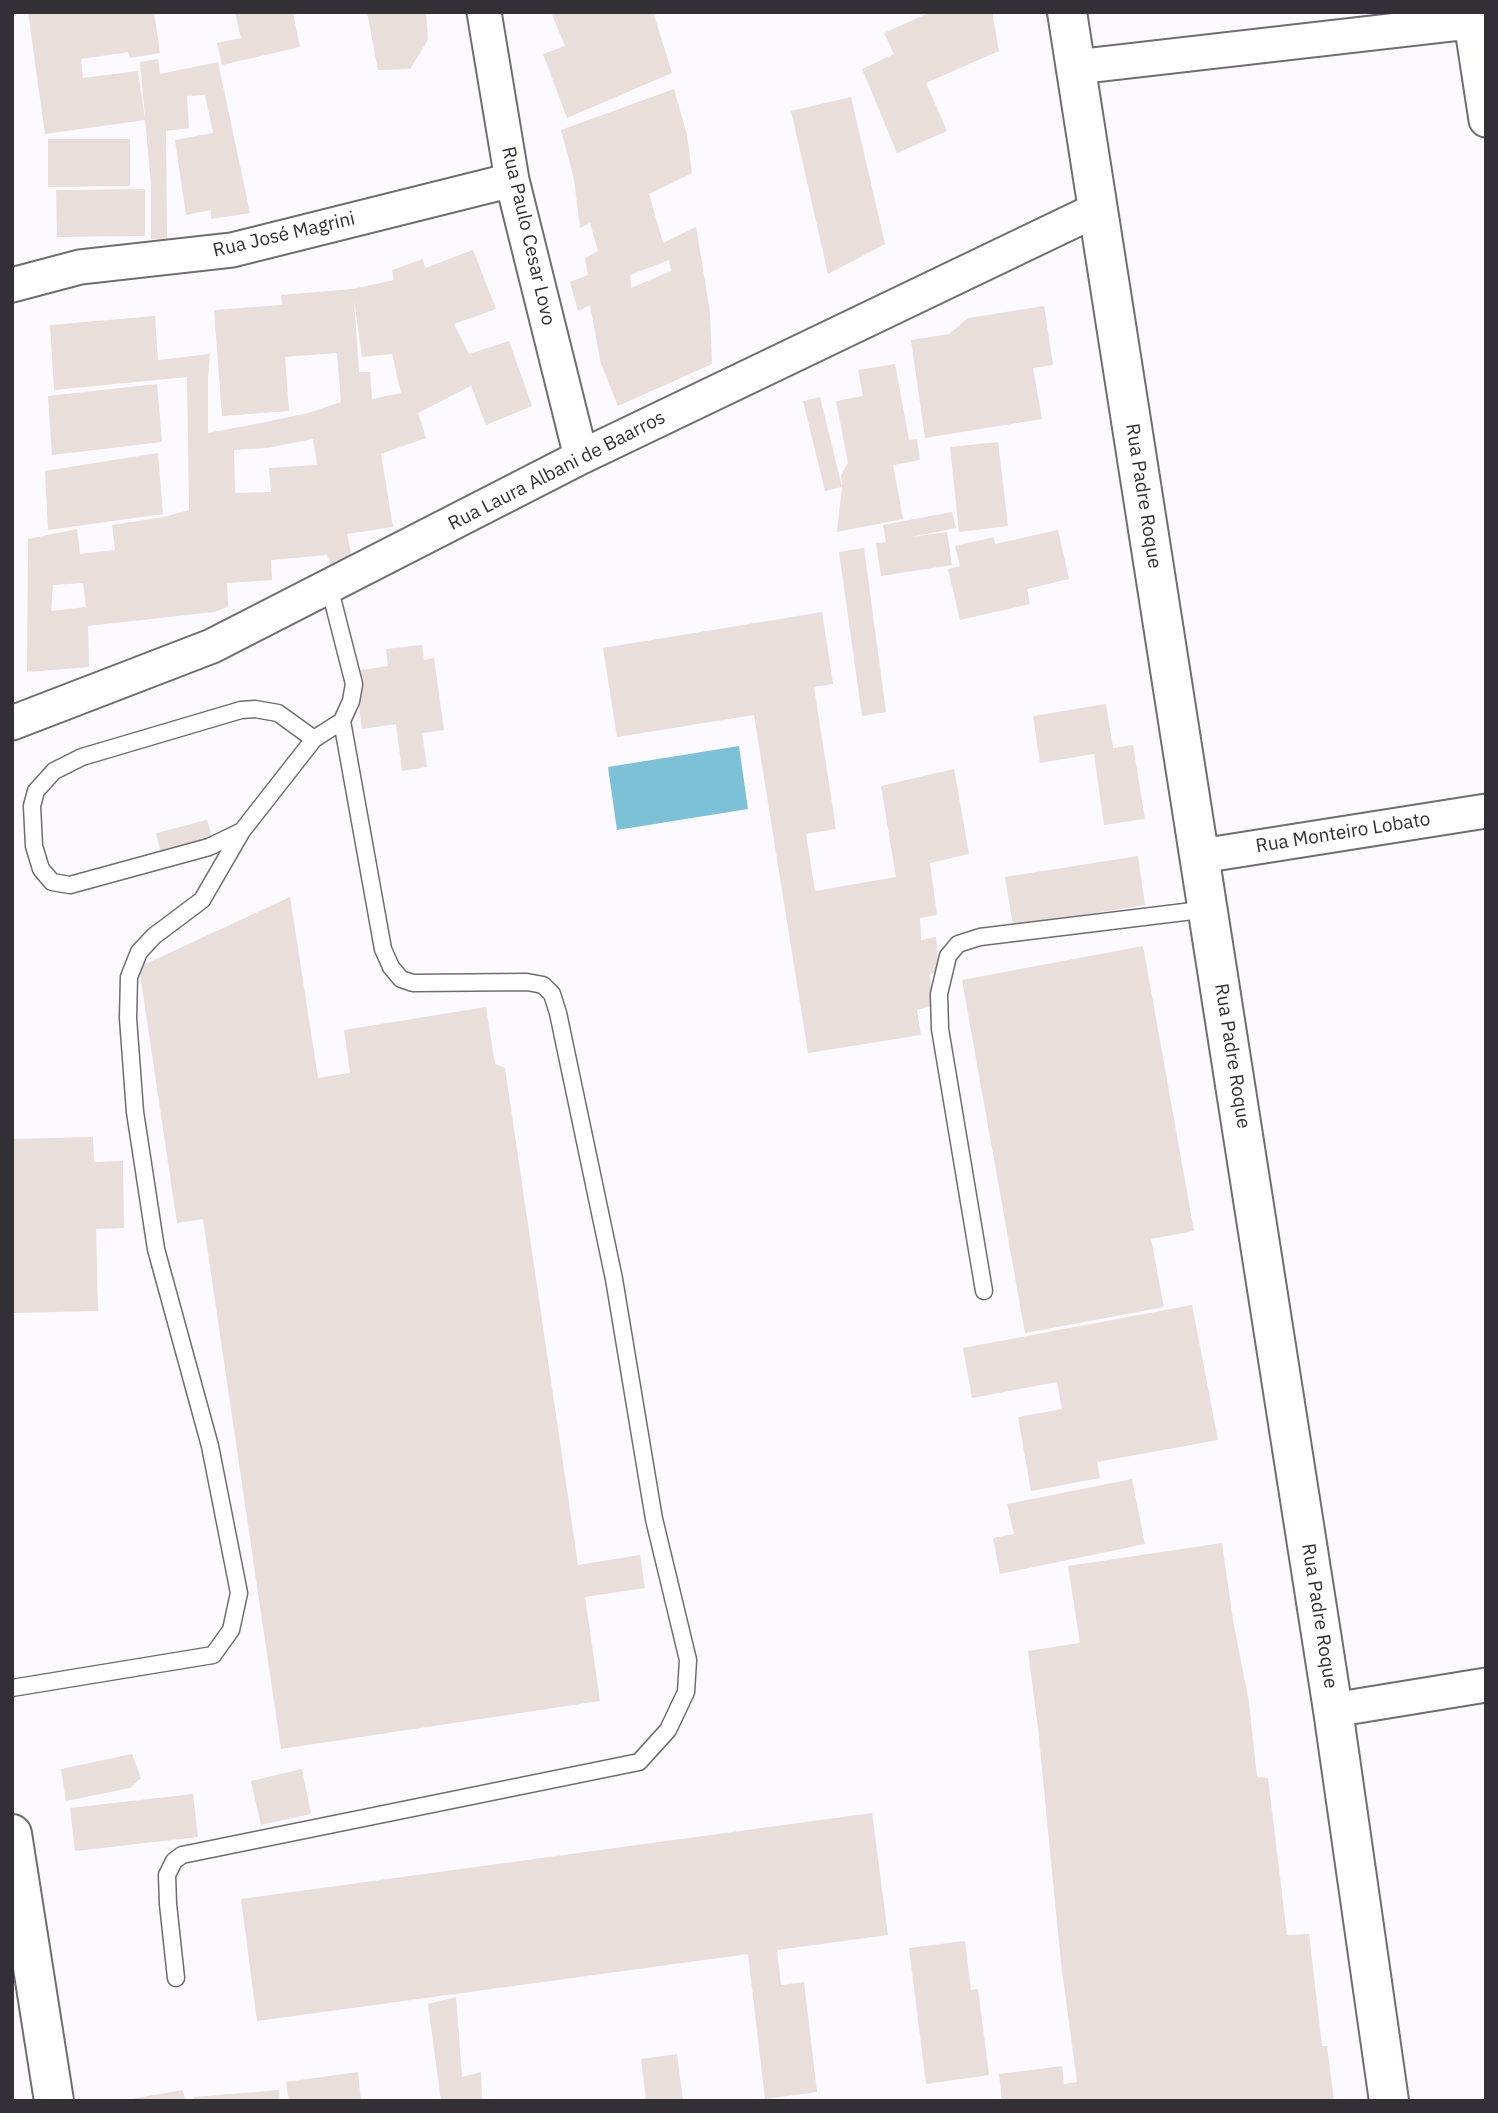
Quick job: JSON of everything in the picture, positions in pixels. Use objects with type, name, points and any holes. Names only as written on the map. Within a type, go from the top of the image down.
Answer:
[{"type":"street","name":"Rua Paulo Cesar Lovo","points":[[484,12],[512,180],[582,457]]},
{"type":"street","name":"Rua Padre Roque","points":[[1067,12],[1333,1710],[1389,2101]]},
{"type":"street","points":[[1076,66],[1478,21],[1486,120]]},
{"type":"street","name":"Rua José Magrini","points":[[12,285],[80,267],[232,250],[512,180]]},
{"type":"street","name":"Rua Laura Albani de Baarros","points":[[12,723],[212,646],[582,457],[1098,209]]},
{"type":"street","name":"Rua Monteiro Lobato","points":[[1200,856],[1486,811]]},
{"type":"street","points":[[1333,1710],[1486,1685]]},
{"type":"street","points":[[12,1834],[54,2101]]},
{"type":"lane","points":[[12,1688],[213,1655],[231,1630],[239,1593],[210,1446],[156,1249],[135,1112],[128,1018],[130,977],[139,952],[154,936],[202,900],[242,831],[314,739],[342,721],[351,701],[354,684],[329,586]]},
{"type":"lane","points":[[242,831],[209,847],[70,885],[52,882],[41,869],[34,846],[32,806],[36,791],[54,771],[82,757],[241,710],[256,709],[278,713],[314,739]]},
{"type":"lane","points":[[176,1978],[167,1904],[167,1875],[174,1861],[182,1855],[639,1762],[668,1730],[686,1692],[688,1660],[654,1519],[614,1279],[552,994],[543,985],[527,982],[413,983],[401,979],[390,967],[383,949],[342,721]]},
{"type":"lane","points":[[984,1291],[940,1030],[939,994],[948,956],[958,944],[980,937],[1209,909]]},
{"type":"water","points":[[739,746],[748,809],[617,830],[608,767]]},
{"type":"building","points":[[28,12],[154,12],[160,53],[130,58],[128,52],[81,59],[83,78],[138,71],[145,120],[45,134]]},
{"type":"building","points":[[235,12],[293,12],[300,47],[222,65],[217,43],[241,38]]},
{"type":"building","points":[[367,12],[426,12],[428,40],[410,69],[378,70]]},
{"type":"building","points":[[551,12],[653,12],[672,73],[567,118],[543,54],[565,46]]},
{"type":"building","points":[[931,12],[992,12],[999,51],[926,83],[947,131],[897,153],[862,69],[894,54],[884,33]]},
{"type":"building","points":[[158,59],[160,74],[218,62],[250,213],[211,219],[211,210],[186,215],[175,140],[213,133],[205,95],[187,96],[189,128],[166,131],[167,239],[151,239],[151,185],[140,62]]},
{"type":"building","points":[[674,89],[687,135],[692,173],[649,194],[663,243],[696,227],[710,312],[712,364],[618,406],[601,364],[590,305],[578,311],[570,282],[588,275],[585,258],[598,251],[590,223],[580,228],[574,179],[561,130]],"holes":[[[669,260],[671,271],[631,288],[630,275]]]},
{"type":"building","points":[[851,97],[885,244],[828,274],[791,111]]},
{"type":"building","points":[[48,139],[130,139],[130,186],[48,187]]},
{"type":"building","points":[[145,189],[145,236],[57,237],[56,190]]},
{"type":"building","points":[[473,250],[496,309],[454,324],[469,354],[509,341],[532,406],[486,425],[471,386],[418,413],[426,438],[381,454],[393,527],[347,534],[352,558],[332,569],[327,555],[271,560],[272,580],[227,583],[228,607],[214,612],[88,626],[89,667],[27,672],[28,539],[77,529],[80,554],[115,550],[112,525],[189,510],[187,377],[54,390],[50,325],[155,316],[158,360],[210,354],[208,433],[308,413],[341,402],[337,353],[285,357],[289,411],[222,416],[214,310],[282,305],[281,295],[353,289],[394,280],[392,270],[423,259],[425,268]],"holes":[[[354,300],[362,357],[392,354],[401,393],[372,399],[370,372],[359,372]],[[313,439],[317,465],[269,468],[271,492],[235,493],[234,450],[267,448]],[[83,583],[86,607],[51,611],[53,585]]]},
{"type":"building","points":[[1044,306],[1053,365],[1033,368],[1042,419],[925,438],[911,340],[949,334],[968,318]]},
{"type":"building","points":[[895,364],[909,440],[917,439],[920,460],[893,465],[903,519],[837,532],[841,475],[848,463],[836,401],[863,396],[858,370]]},
{"type":"building","points":[[157,384],[162,442],[52,455],[48,396]]},
{"type":"building","points":[[820,397],[842,487],[825,491],[803,401]]},
{"type":"building","points":[[998,442],[1008,526],[959,532],[950,447]]},
{"type":"building","points":[[158,453],[163,514],[48,530],[45,471]]},
{"type":"building","points":[[952,512],[956,528],[911,537],[947,532],[952,565],[881,576],[876,543],[886,542],[883,525]]},
{"type":"building","points":[[1058,530],[1069,579],[1027,589],[1030,604],[960,620],[948,569],[960,566],[955,546],[994,537],[995,544]]},
{"type":"building","points":[[864,548],[886,712],[862,716],[839,552]]},
{"type":"building","points":[[822,612],[833,684],[814,687],[836,829],[806,834],[815,891],[896,877],[881,786],[954,769],[969,854],[930,863],[937,915],[920,918],[921,940],[936,937],[939,970],[930,974],[933,1006],[917,1010],[921,1035],[808,1053],[754,715],[617,737],[603,648]]},
{"type":"building","points":[[422,645],[424,660],[434,658],[444,730],[422,733],[427,767],[402,771],[396,724],[362,729],[354,671],[388,666],[386,649]]},
{"type":"building","points":[[1106,704],[1113,748],[1133,745],[1145,819],[1104,825],[1094,754],[1040,763],[1033,716]]},
{"type":"building","points":[[207,820],[213,840],[161,853],[156,833]]},
{"type":"building","points":[[1138,856],[1145,905],[1013,926],[1005,877]]},
{"type":"building","points":[[290,897],[318,1078],[350,1073],[344,1030],[486,1007],[495,1064],[505,1068],[578,1565],[640,1555],[645,1588],[585,1597],[600,1701],[281,1749],[203,1219],[177,1223],[139,967]]},
{"type":"building","points":[[1143,946],[1194,1231],[1151,1239],[1164,1307],[1025,1333],[962,980]]},
{"type":"building","points":[[93,1137],[94,1162],[123,1161],[124,1228],[96,1229],[98,1311],[14,1313],[12,1139]]},
{"type":"building","points":[[1192,1305],[1218,1440],[1097,1462],[1100,1478],[1031,1491],[1018,1417],[1062,1409],[1057,1382],[972,1398],[963,1348]]},
{"type":"building","points":[[1132,1479],[1145,1544],[1000,1574],[993,1538],[1014,1534],[1007,1504]]},
{"type":"building","points":[[1222,1543],[1249,1703],[1257,1777],[1268,1778],[1287,1935],[1309,1934],[1322,2046],[1327,2046],[1334,2101],[1002,2101],[999,2074],[1062,2066],[1064,2084],[1077,2082],[1061,1963],[1028,1651],[1080,1643],[1068,1566]]},
{"type":"building","points":[[132,1754],[141,1778],[130,1788],[66,1801],[61,1769]]},
{"type":"building","points":[[302,1769],[311,1814],[261,1825],[251,1781]]},
{"type":"building","points":[[193,1794],[198,1837],[75,1851],[70,1808]]},
{"type":"building","points":[[872,1813],[888,1935],[777,1950],[781,1985],[804,1982],[817,2092],[765,2099],[748,1954],[257,2021],[241,1899]]},
{"type":"building","points":[[965,1941],[971,1990],[978,1989],[989,2075],[926,2084],[909,1948]]},
{"type":"building","points":[[456,1997],[462,2077],[481,2072],[482,2101],[441,2101],[428,2004]]},
{"type":"building","points":[[677,2054],[683,2101],[646,2101],[641,2059]]},
{"type":"building","points":[[358,2072],[361,2101],[289,2101],[286,2082]]},
{"type":"building","points":[[183,2090],[185,2101],[131,2101],[131,2099]]},
{"type":"building","points":[[279,2090],[280,2101],[194,2101],[194,2097]]}]
